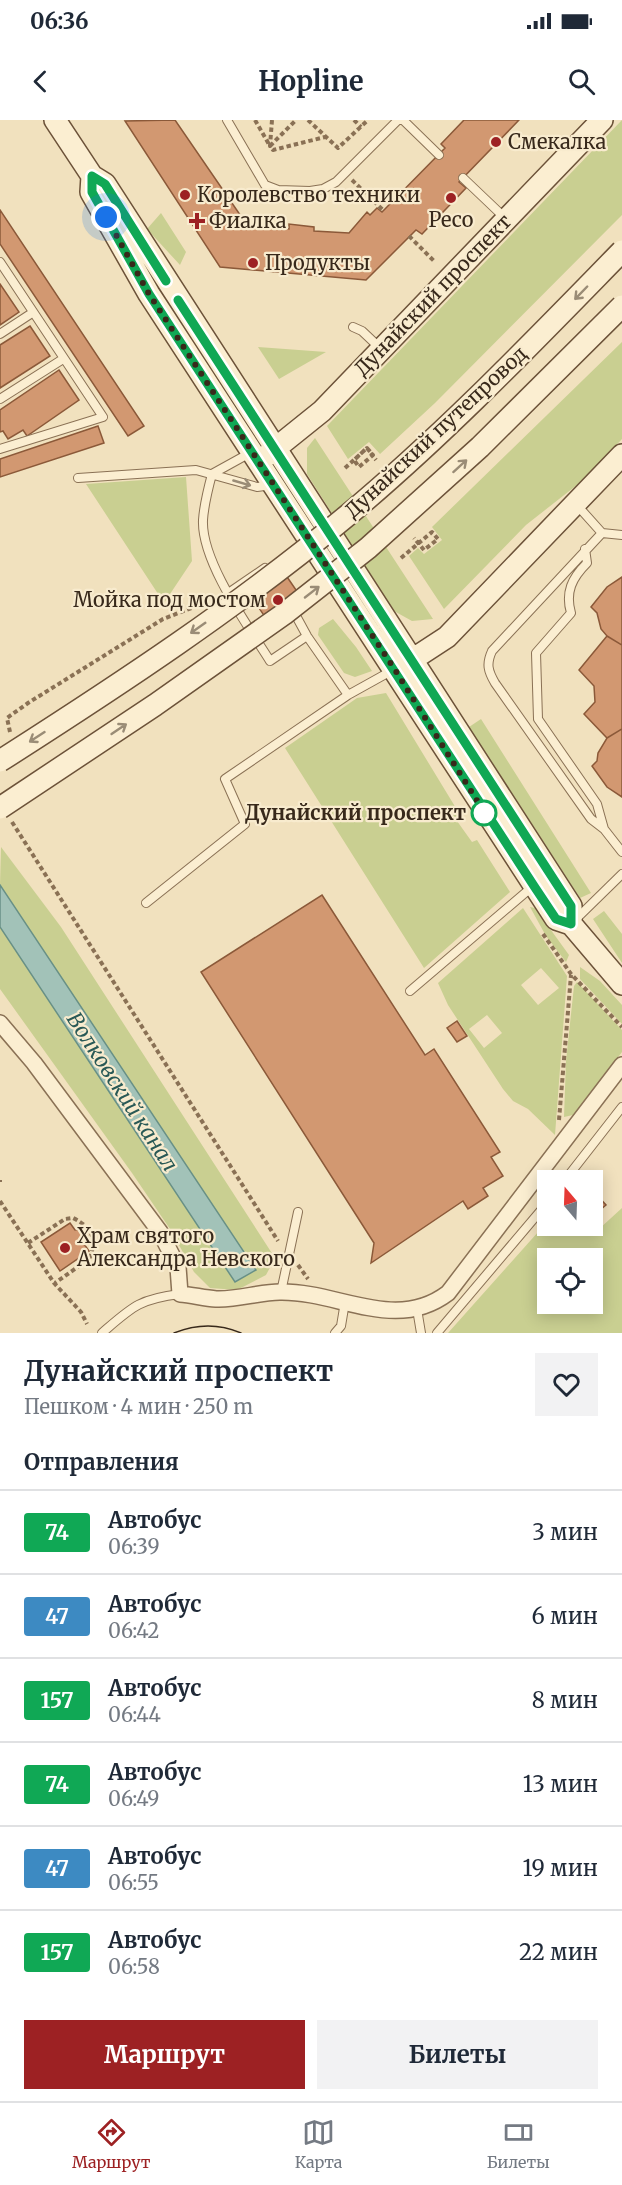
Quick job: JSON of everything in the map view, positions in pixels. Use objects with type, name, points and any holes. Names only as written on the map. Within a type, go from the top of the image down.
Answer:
[{"type":"street","name":"Дунайский проспект","points":[[255,457],[276,449],[312,420],[602,120]]},
{"type":"street","points":[[57,121],[92,176],[105,184],[276,449],[534,886],[556,919],[571,924],[622,984]]},
{"type":"street","points":[[92,176],[92,192],[137,274],[273,485],[404,665],[571,906],[571,924]]},
{"type":"street","name":"Дунайский путепровод","points":[[0,761],[230,606],[346,516],[459,416],[622,251]]},
{"type":"street","name":"Дунайский путепровод","points":[[5,813],[265,627],[368,548],[480,447],[622,306]]},
{"type":"street","points":[[404,665],[447,637],[622,455]]},
{"type":"street","points":[[0,1023],[34,1063],[160,1232],[178,1267],[180,1294],[217,1299],[281,1292],[306,1296],[344,1308],[399,1318],[418,1315],[434,1308],[448,1293],[622,1065]]},
{"type":"lane","points":[[227,120],[265,185],[278,190],[323,189],[336,182],[398,120]]},
{"type":"lane","points":[[403,120],[439,155]]},
{"type":"lane","points":[[463,178],[506,219]]},
{"type":"lane","points":[[0,449],[103,417],[2,267]]},
{"type":"lane","points":[[0,334],[33,313]]},
{"type":"lane","points":[[353,327],[362,331],[381,349]]},
{"type":"lane","points":[[0,399],[63,359]]},
{"type":"lane","points":[[212,474],[255,457]]},
{"type":"lane","points":[[78,478],[196,470],[257,487],[273,485]]},
{"type":"lane","points":[[212,474],[203,522],[207,544],[226,594],[270,661],[307,636]]},
{"type":"lane","points":[[575,503],[602,532],[622,535]]},
{"type":"lane","points":[[602,532],[492,651],[488,661],[489,671],[502,693],[591,819],[604,829],[622,852]]},
{"type":"lane","points":[[585,549],[587,563],[578,572],[568,590],[571,613],[536,653],[538,719],[597,804],[604,829]]},
{"type":"lane","points":[[226,594],[265,568],[272,578]]},
{"type":"lane","points":[[296,614],[307,636],[348,695]]},
{"type":"lane","points":[[146,903],[245,824],[225,778],[348,695],[404,665]]},
{"type":"lane","points":[[571,924],[622,874]]},
{"type":"lane","points":[[410,991],[534,886]]},
{"type":"lane","points":[[573,1170],[622,1107]]},
{"type":"lane","points":[[281,1292],[298,1212]]},
{"type":"lane","points":[[437,1333],[537,1215]]},
{"type":"lane","points":[[102,1333],[130,1308],[152,1297],[180,1294]]},
{"type":"lane","points":[[335,1333],[341,1326],[344,1308]]},
{"type":"lane","points":[[418,1315],[421,1333]]},
{"type":"path","points":[[255,120],[273,150],[326,137]]},
{"type":"path","points":[[270,147],[272,120]]},
{"type":"path","points":[[270,147],[296,120]]},
{"type":"path","points":[[308,120],[338,148],[368,120]]},
{"type":"path","points":[[354,120],[361,127]]},
{"type":"path","points":[[345,173],[384,211]]},
{"type":"path","points":[[409,236],[434,261]]},
{"type":"path","points":[[345,468],[367,448],[373,455],[370,458],[359,467],[354,460],[367,448],[372,454],[376,460]]},
{"type":"path","points":[[401,558],[414,546],[421,541],[432,532],[438,539],[424,550],[419,544],[414,538]]},
{"type":"path","points":[[11,737],[7,718],[163,619],[197,606]]},
{"type":"path","points":[[5,813],[288,1256]]},
{"type":"path","points":[[538,927],[571,974],[622,1027]]},
{"type":"path","points":[[559,1150],[558,1126],[571,974]]},
{"type":"path","points":[[0,1201],[54,1283],[81,1312],[87,1324]]},
{"type":"path","points":[[28,1243],[64,1219],[73,1218],[90,1229],[94,1239],[90,1259],[54,1283]]},
{"type":"green space","points":[[622,120],[622,215],[435,403],[380,454],[369,442],[348,459],[327,426]]},
{"type":"green space","points":[[161,213],[186,252],[180,265],[147,229]]},
{"type":"green space","points":[[622,342],[622,439],[582,481],[526,525],[444,609],[409,556],[418,548],[424,554],[442,540],[432,527]]},
{"type":"green space","points":[[258,347],[326,352],[279,379]]},
{"type":"green space","points":[[315,438],[433,619],[412,621],[394,611],[307,474],[307,448]]},
{"type":"green space","points":[[186,477],[192,561],[164,603],[86,484]]},
{"type":"green space","points":[[333,619],[372,671],[355,677],[344,673],[318,635],[319,628]]},
{"type":"green space","points":[[386,693],[462,818],[457,821],[472,842],[477,840],[510,892],[424,968],[285,748],[357,698]]},
{"type":"green space","points":[[481,719],[591,893],[580,898],[469,727]]},
{"type":"green space","points":[[1,847],[61,927],[275,1258],[266,1275],[237,1290],[210,1288],[194,1272],[170,1229],[132,1173],[0,989],[0,927],[235,1282],[255,1270],[0,885]]},
{"type":"green space","points":[[530,907],[535,908],[569,955],[566,962],[546,936]]},
{"type":"green space","points":[[523,908],[567,976],[555,1135],[528,1109],[513,1101],[503,1089],[448,1005],[438,983]],"holes":[[[541,968],[559,988],[538,1005],[521,985]],[[487,1015],[502,1033],[484,1048],[469,1029]]]},
{"type":"green space","points":[[604,911],[622,934],[622,963],[593,919]]},
{"type":"green space","points":[[580,967],[600,981],[622,1005],[622,1024],[580,979]]},
{"type":"green space","points":[[577,982],[622,1030],[622,1052],[573,1115],[564,1117],[566,1061],[574,986]]},
{"type":"green space","points":[[622,1208],[622,1333],[448,1333],[537,1233],[537,1236],[603,1236],[603,1225]]},
{"type":"water","name":"Волковский канал","points":[[0,885],[256,1270],[235,1282],[0,927]]},
{"type":"building","points":[[175,120],[247,225],[289,229],[289,224],[314,227],[314,231],[349,233],[367,212],[370,215],[377,208],[382,212],[445,148],[441,144],[464,120],[519,120],[459,182],[466,188],[422,234],[416,230],[366,280],[220,267],[125,121]]},
{"type":"building","points":[[0,210],[144,426],[128,436],[0,244]]},
{"type":"building","points":[[0,284],[19,312],[0,325]]},
{"type":"building","points":[[30,326],[50,356],[0,388],[0,345]]},
{"type":"building","points":[[59,370],[79,400],[27,436],[23,430],[8,439],[3,431],[0,432],[0,410]]},
{"type":"building","points":[[98,426],[104,443],[0,477],[0,459]]},
{"type":"building","name":"Мойка под мостом","points":[[283,571],[307,606],[273,629],[249,593]]},
{"type":"building","points":[[622,577],[622,645],[607,636],[601,629],[597,613],[591,607],[607,587]]},
{"type":"building","points":[[607,636],[622,645],[622,729],[607,738],[584,714],[595,702],[594,686],[579,670]]},
{"type":"building","points":[[622,729],[622,797],[607,787],[592,766],[597,761],[598,753],[607,738]]},
{"type":"building","points":[[322,895],[425,1055],[434,1049],[500,1152],[491,1157],[503,1176],[483,1188],[488,1196],[468,1209],[463,1201],[371,1263],[374,1243],[201,972]]},
{"type":"building","points":[[457,1021],[467,1036],[457,1042],[447,1028]]},
{"type":"building","name":"Храм святого Александра Невского","points":[[70,1223],[75,1230],[82,1229],[86,1232],[88,1237],[84,1244],[89,1251],[60,1271],[41,1242]]},
{"type":"tram line","points":[[174,1333],[207,1326],[241,1333]]},
{"type":"bus line","name":"74","points":[[166,281],[105,184],[92,176],[92,192],[149,294],[395,670],[488,818],[556,919],[571,924],[571,906],[178,300]]},
{"type":"place","name":"Смекалка","points":[[496,142]]},
{"type":"place","name":"Королевство техники","points":[[185,195]]},
{"type":"place","name":"Ресо","points":[[451,198]]},
{"type":"place","name":"Фиалка","points":[[197,221]]},
{"type":"place","name":"Продукты","points":[[253,263]]},
{"type":"place","name":"Мойка под мостом","points":[[278,600]]},
{"type":"place","name":"Дунайский проспект","points":[[484,813]]},
{"type":"place","name":"Храм святого Александра Невского","points":[[65,1248]]},
{"type":"route","points":[[106,217],[149,294],[395,670],[488,818],[484,813]]}]
